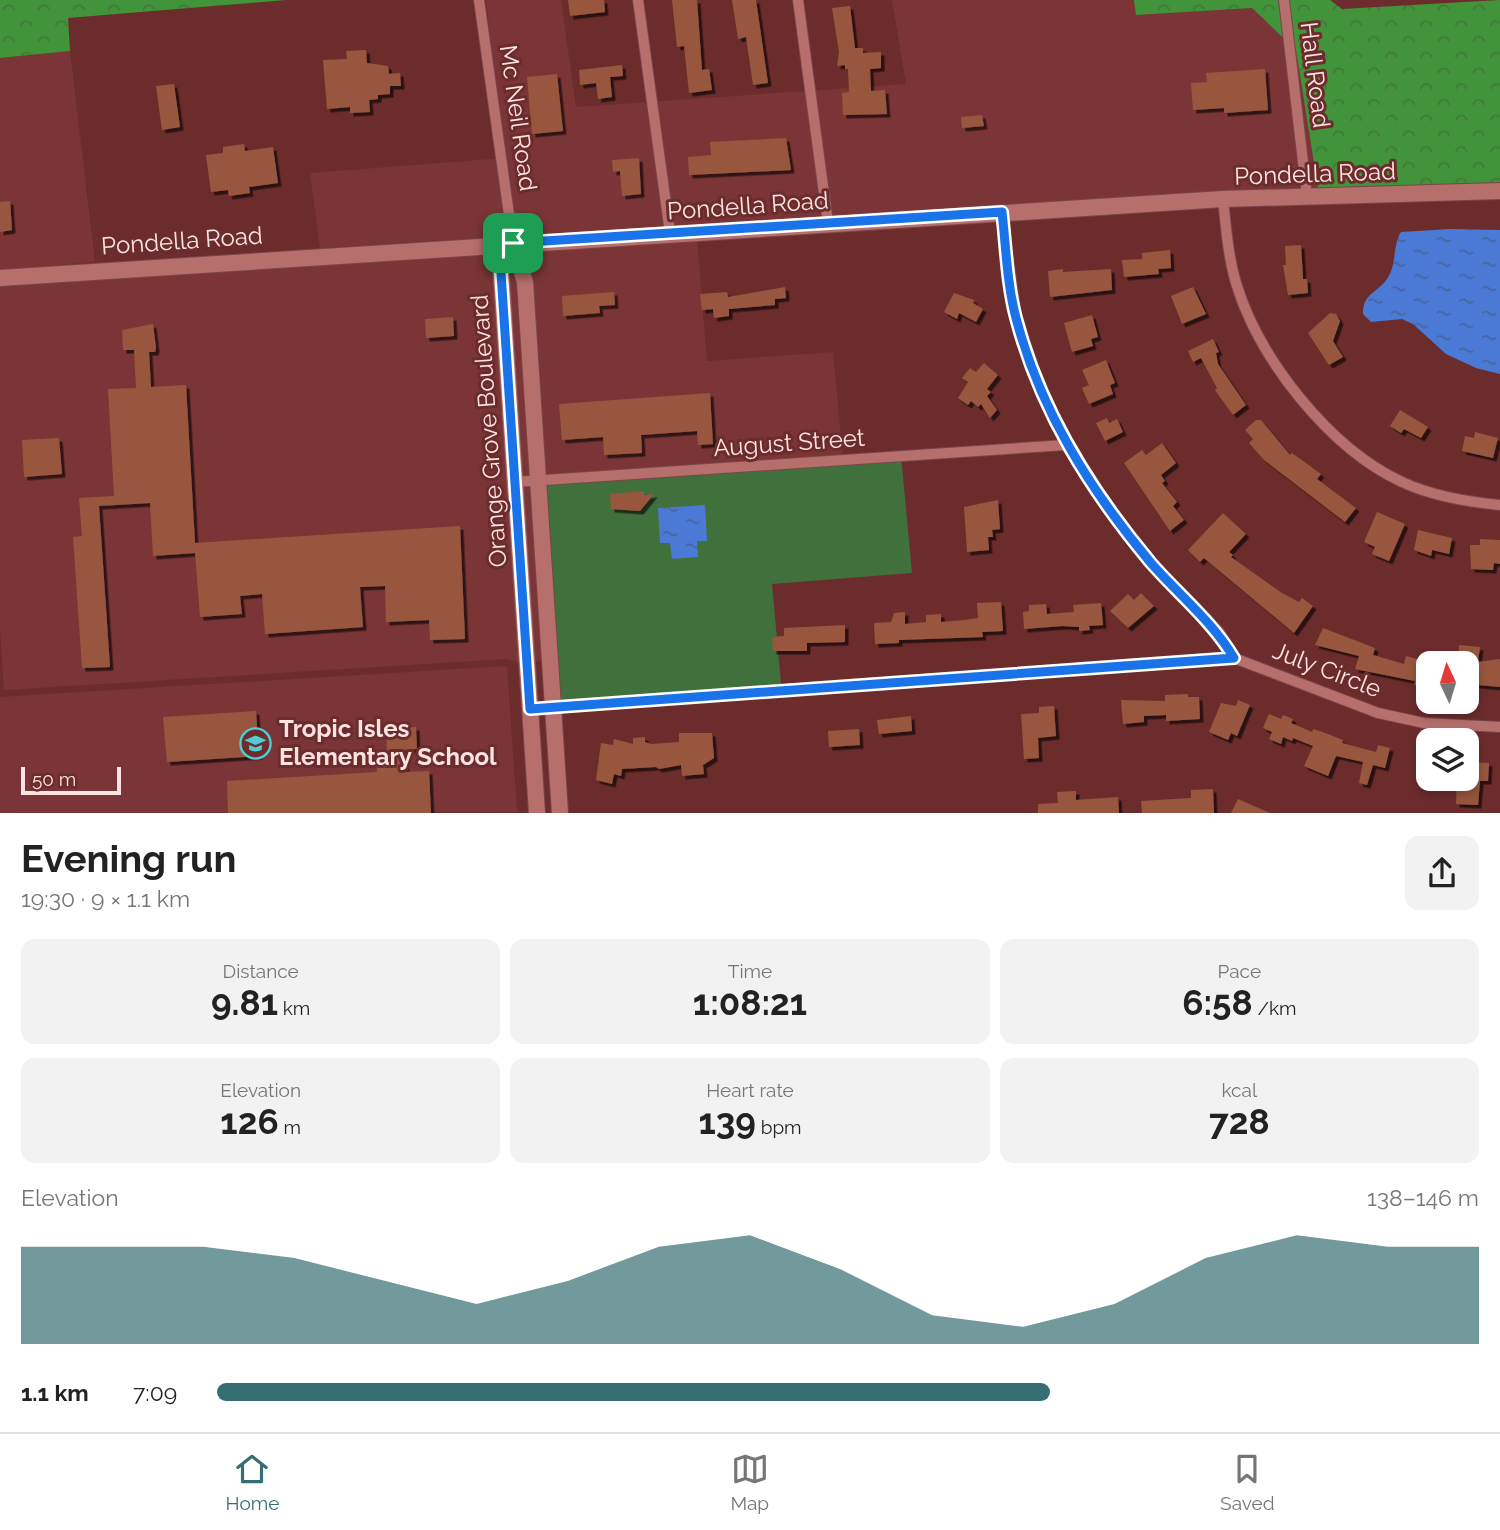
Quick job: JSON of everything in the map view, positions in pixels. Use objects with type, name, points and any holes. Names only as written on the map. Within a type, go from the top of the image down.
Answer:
[{"type":"main road","name":"Pondella Road","points":[[0,278],[1223,199],[1500,191]]},
{"type":"main road","name":"Orange Grove Boulevard","points":[[513,243],[526,282],[561,813]]},
{"type":"main road","name":"Orange Grove Boulevard","points":[[513,243],[501,273],[537,813]]},
{"type":"street","name":"Mc Neil Road","points":[[479,0],[513,243]]},
{"type":"street","points":[[638,0],[670,233]]},
{"type":"street","points":[[798,0],[828,223]]},
{"type":"street","name":"Hall Road","points":[[1284,0],[1307,197]]},
{"type":"street","points":[[1223,199],[1226,236],[1241,300],[1269,358],[1294,392],[1325,424],[1367,460],[1403,482],[1446,496],[1500,505]]},
{"type":"street","name":"July Circle","points":[[1002,212],[1016,316],[1036,376],[1066,445],[1135,543],[1219,632],[1234,658],[1378,713],[1424,723],[1500,727]]},
{"type":"street","points":[[509,389],[532,387]]},
{"type":"street","name":"August Street","points":[[515,482],[1066,445]]},
{"type":"street","points":[[530,709],[1234,658]]},
{"type":"shaded area","points":[[486,0],[561,0],[576,107],[906,84],[892,0],[1134,0],[1137,15],[1252,8],[1297,50],[1318,188],[1223,191],[320,248],[310,173],[504,158]]},
{"type":"shaded area","points":[[70,51],[95,262],[0,270],[0,58]]},
{"type":"shaded area","points":[[697,239],[707,361],[833,352],[843,459],[546,484],[522,250]]},
{"type":"shaded area","points":[[502,251],[520,663],[506,659],[4,690],[0,629],[0,286]]},
{"type":"shaded area","points":[[512,264],[519,284],[543,661],[534,662],[508,274]]},
{"type":"shaded area","name":"Tropic Isles Elementary School","points":[[507,666],[517,812],[0,813],[0,697]]},
{"type":"green space","points":[[0,0],[286,0],[68,18],[70,51],[0,58]]},
{"type":"green space","points":[[1134,0],[1330,0],[1342,9],[1500,0],[1500,183],[1318,188],[1296,50],[1252,8],[1136,15]]},
{"type":"green space","points":[[901,455],[912,573],[772,584],[782,694],[561,711],[546,484]]},
{"type":"water","points":[[1500,230],[1500,374],[1476,368],[1446,354],[1413,324],[1402,319],[1371,322],[1363,314],[1365,302],[1390,274],[1401,232]]},
{"type":"water","points":[[705,505],[707,541],[697,541],[698,557],[672,559],[670,543],[660,543],[658,508]]},
{"type":"building","points":[[568,0],[604,0],[605,12],[570,16]]},
{"type":"building","points":[[672,0],[697,0],[702,70],[709,69],[712,90],[689,93],[684,46],[677,47]]},
{"type":"building","points":[[732,0],[756,0],[768,83],[753,85],[746,37],[738,39]]},
{"type":"building","points":[[850,6],[855,48],[863,48],[863,53],[881,52],[881,68],[870,69],[871,91],[885,90],[887,114],[843,115],[842,93],[849,92],[848,69],[845,69],[845,65],[837,66],[839,52],[832,8]]},
{"type":"building","points":[[366,50],[367,63],[388,66],[389,74],[400,73],[401,86],[390,86],[390,94],[378,95],[378,99],[369,100],[370,112],[350,113],[350,107],[327,109],[323,60],[347,59],[346,51]]},
{"type":"building","points":[[622,65],[623,76],[610,77],[612,97],[598,99],[596,83],[580,85],[579,70]]},
{"type":"building","points":[[1265,69],[1268,110],[1224,113],[1224,108],[1193,110],[1191,83],[1207,82],[1206,73]]},
{"type":"building","points":[[557,74],[563,131],[532,134],[527,77]]},
{"type":"building","points":[[174,84],[180,127],[162,130],[156,86]]},
{"type":"building","points":[[982,115],[984,126],[962,128],[961,117]]},
{"type":"building","points":[[786,138],[791,170],[689,175],[688,157],[711,155],[710,142]]},
{"type":"building","points":[[244,144],[245,151],[273,147],[278,183],[249,187],[250,193],[229,196],[228,190],[211,192],[206,155],[223,153],[223,147]]},
{"type":"building","points":[[639,158],[641,194],[622,196],[620,171],[613,172],[612,160]]},
{"type":"building","points":[[10,201],[12,230],[0,232],[0,202]]},
{"type":"building","points":[[1301,245],[1303,279],[1307,279],[1308,293],[1288,295],[1283,265],[1286,265],[1285,246]]},
{"type":"building","points":[[1170,250],[1171,268],[1158,269],[1159,274],[1124,277],[1122,260],[1142,259],[1142,253]]},
{"type":"building","points":[[1063,269],[1063,272],[1111,269],[1112,290],[1050,297],[1048,271]]},
{"type":"building","points":[[785,287],[786,298],[775,299],[775,305],[729,309],[729,316],[714,318],[713,309],[702,310],[700,294],[727,292],[728,297]]},
{"type":"building","points":[[1193,287],[1206,314],[1182,324],[1171,296]]},
{"type":"building","points":[[614,292],[615,305],[599,306],[600,313],[563,316],[562,296]]},
{"type":"building","points":[[954,293],[974,300],[973,303],[983,309],[976,322],[959,313],[957,319],[944,312]]},
{"type":"building","points":[[1330,313],[1336,314],[1340,321],[1333,341],[1343,357],[1329,365],[1308,333]]},
{"type":"building","points":[[1092,315],[1098,337],[1091,339],[1093,346],[1072,352],[1064,323]]},
{"type":"building","points":[[453,317],[454,336],[426,338],[425,319]]},
{"type":"building","points":[[153,324],[156,348],[155,352],[149,352],[151,387],[186,385],[195,543],[460,526],[465,639],[430,640],[429,620],[386,622],[385,586],[360,587],[363,627],[265,634],[262,594],[240,596],[242,614],[200,617],[195,553],[153,556],[150,503],[99,506],[110,667],[82,668],[73,537],[82,536],[79,498],[114,496],[108,389],[136,388],[134,350],[123,350],[122,330]]},
{"type":"building","points":[[1213,339],[1219,352],[1216,353],[1218,364],[1246,405],[1233,415],[1215,390],[1217,388],[1201,358],[1193,362],[1188,351]]},
{"type":"building","points":[[1106,360],[1115,383],[1110,385],[1113,394],[1089,404],[1082,388],[1089,385],[1082,370]]},
{"type":"building","points":[[984,363],[998,375],[987,389],[991,392],[987,396],[997,410],[990,418],[981,404],[978,407],[971,401],[968,405],[958,398],[968,382],[962,378],[970,368],[976,372]]},
{"type":"building","points":[[710,393],[713,444],[698,445],[697,431],[641,435],[642,453],[604,455],[603,437],[562,440],[559,404]]},
{"type":"building","points":[[1400,410],[1428,427],[1421,438],[1404,429],[1401,433],[1390,426]]},
{"type":"building","points":[[1107,418],[1109,423],[1117,419],[1123,432],[1105,441],[1096,423]]},
{"type":"building","points":[[1256,420],[1261,420],[1290,455],[1292,453],[1321,474],[1317,479],[1356,508],[1345,522],[1264,460],[1249,443],[1253,439],[1245,430]]},
{"type":"building","points":[[1475,432],[1498,438],[1493,458],[1462,451],[1465,436],[1474,438]]},
{"type":"building","points":[[59,438],[62,474],[24,477],[22,440]]},
{"type":"building","points":[[1162,443],[1176,463],[1161,475],[1165,481],[1162,483],[1177,502],[1173,506],[1184,520],[1170,531],[1124,463],[1142,450],[1146,455]]},
{"type":"building","points":[[644,491],[644,495],[654,494],[640,511],[611,509],[610,494]]},
{"type":"building","points":[[998,500],[1000,529],[992,530],[993,537],[988,537],[989,550],[967,552],[964,507]]},
{"type":"building","points":[[1377,512],[1405,524],[1389,561],[1372,554],[1375,547],[1364,542]]},
{"type":"building","points":[[1223,513],[1246,534],[1229,552],[1233,555],[1231,557],[1282,593],[1299,602],[1302,598],[1313,606],[1294,633],[1204,558],[1200,562],[1188,550]]},
{"type":"building","points":[[1418,530],[1452,538],[1449,554],[1432,550],[1431,556],[1414,550]]},
{"type":"building","points":[[1480,539],[1500,540],[1500,564],[1494,563],[1493,570],[1471,569],[1470,545],[1480,545]]},
{"type":"building","points":[[1141,593],[1154,606],[1128,628],[1110,611],[1128,594],[1134,600]]},
{"type":"building","points":[[1001,602],[1003,631],[982,632],[983,637],[899,640],[899,643],[875,644],[874,623],[891,622],[894,613],[905,612],[905,624],[926,622],[926,615],[941,614],[941,622],[965,620],[978,618],[977,603]]},
{"type":"building","points":[[1101,603],[1103,625],[1089,626],[1090,630],[1079,631],[1079,627],[1063,626],[1024,629],[1023,612],[1029,611],[1029,605],[1046,604],[1047,614],[1074,612],[1073,605]]},
{"type":"building","points":[[845,625],[845,642],[807,643],[807,651],[773,651],[772,637],[784,636],[784,628]]},
{"type":"building","points":[[1323,628],[1375,648],[1373,655],[1404,664],[1406,656],[1416,659],[1416,685],[1415,681],[1355,669],[1359,656],[1315,645]]},
{"type":"building","points":[[1459,645],[1480,647],[1479,654],[1479,651],[1459,651]]},
{"type":"building","points":[[1500,659],[1500,687],[1479,685],[1479,662]]},
{"type":"building","points":[[1188,694],[1188,697],[1199,697],[1200,719],[1166,721],[1166,715],[1144,716],[1144,722],[1123,724],[1121,700],[1165,701],[1165,695]]},
{"type":"building","points":[[1238,700],[1250,705],[1237,736],[1231,733],[1228,740],[1209,732],[1221,703],[1236,706]]},
{"type":"building","points":[[1054,706],[1056,736],[1038,738],[1039,758],[1024,759],[1021,714],[1039,713],[1039,707]]},
{"type":"building","points":[[256,711],[259,756],[167,762],[163,717]]},
{"type":"building","points":[[1269,714],[1281,719],[1283,715],[1293,719],[1291,723],[1343,740],[1342,743],[1376,752],[1378,745],[1390,748],[1385,768],[1373,765],[1367,785],[1359,783],[1363,762],[1336,756],[1328,776],[1304,766],[1313,746],[1293,738],[1292,741],[1283,737],[1281,744],[1269,739],[1272,732],[1263,728]]},
{"type":"building","points":[[911,716],[912,731],[879,734],[877,720]]},
{"type":"building","points":[[416,727],[417,749],[405,750],[406,772],[429,771],[431,813],[228,813],[227,781],[377,772],[376,752],[387,751],[386,729]]},
{"type":"building","points":[[859,729],[860,745],[829,747],[828,731]]},
{"type":"building","points":[[679,733],[712,733],[714,758],[703,765],[704,774],[682,776],[681,765],[659,769],[622,769],[621,776],[614,774],[612,784],[596,780],[601,743],[613,745],[614,739],[633,744],[633,738],[645,737],[645,742],[651,744],[679,742]]},
{"type":"building","points":[[1479,763],[1489,763],[1488,781],[1480,781],[1478,805],[1456,804],[1457,791],[1479,791]]},
{"type":"building","points":[[1213,789],[1214,813],[1142,813],[1141,801],[1191,798],[1191,790]]},
{"type":"building","points":[[1076,791],[1076,800],[1118,797],[1119,813],[1038,813],[1038,804],[1058,803],[1057,792]]},
{"type":"building","points":[[1238,799],[1270,813],[1231,813]]},
{"type":"place","name":"Tropic Isles Elementary School","points":[[256,743]]},
{"type":"route","points":[[1002,212],[1016,316],[1036,376],[1066,445],[1126,532],[1152,564],[1219,632],[1234,658],[1208,662],[530,709],[501,273],[513,243],[1002,212]]}]
